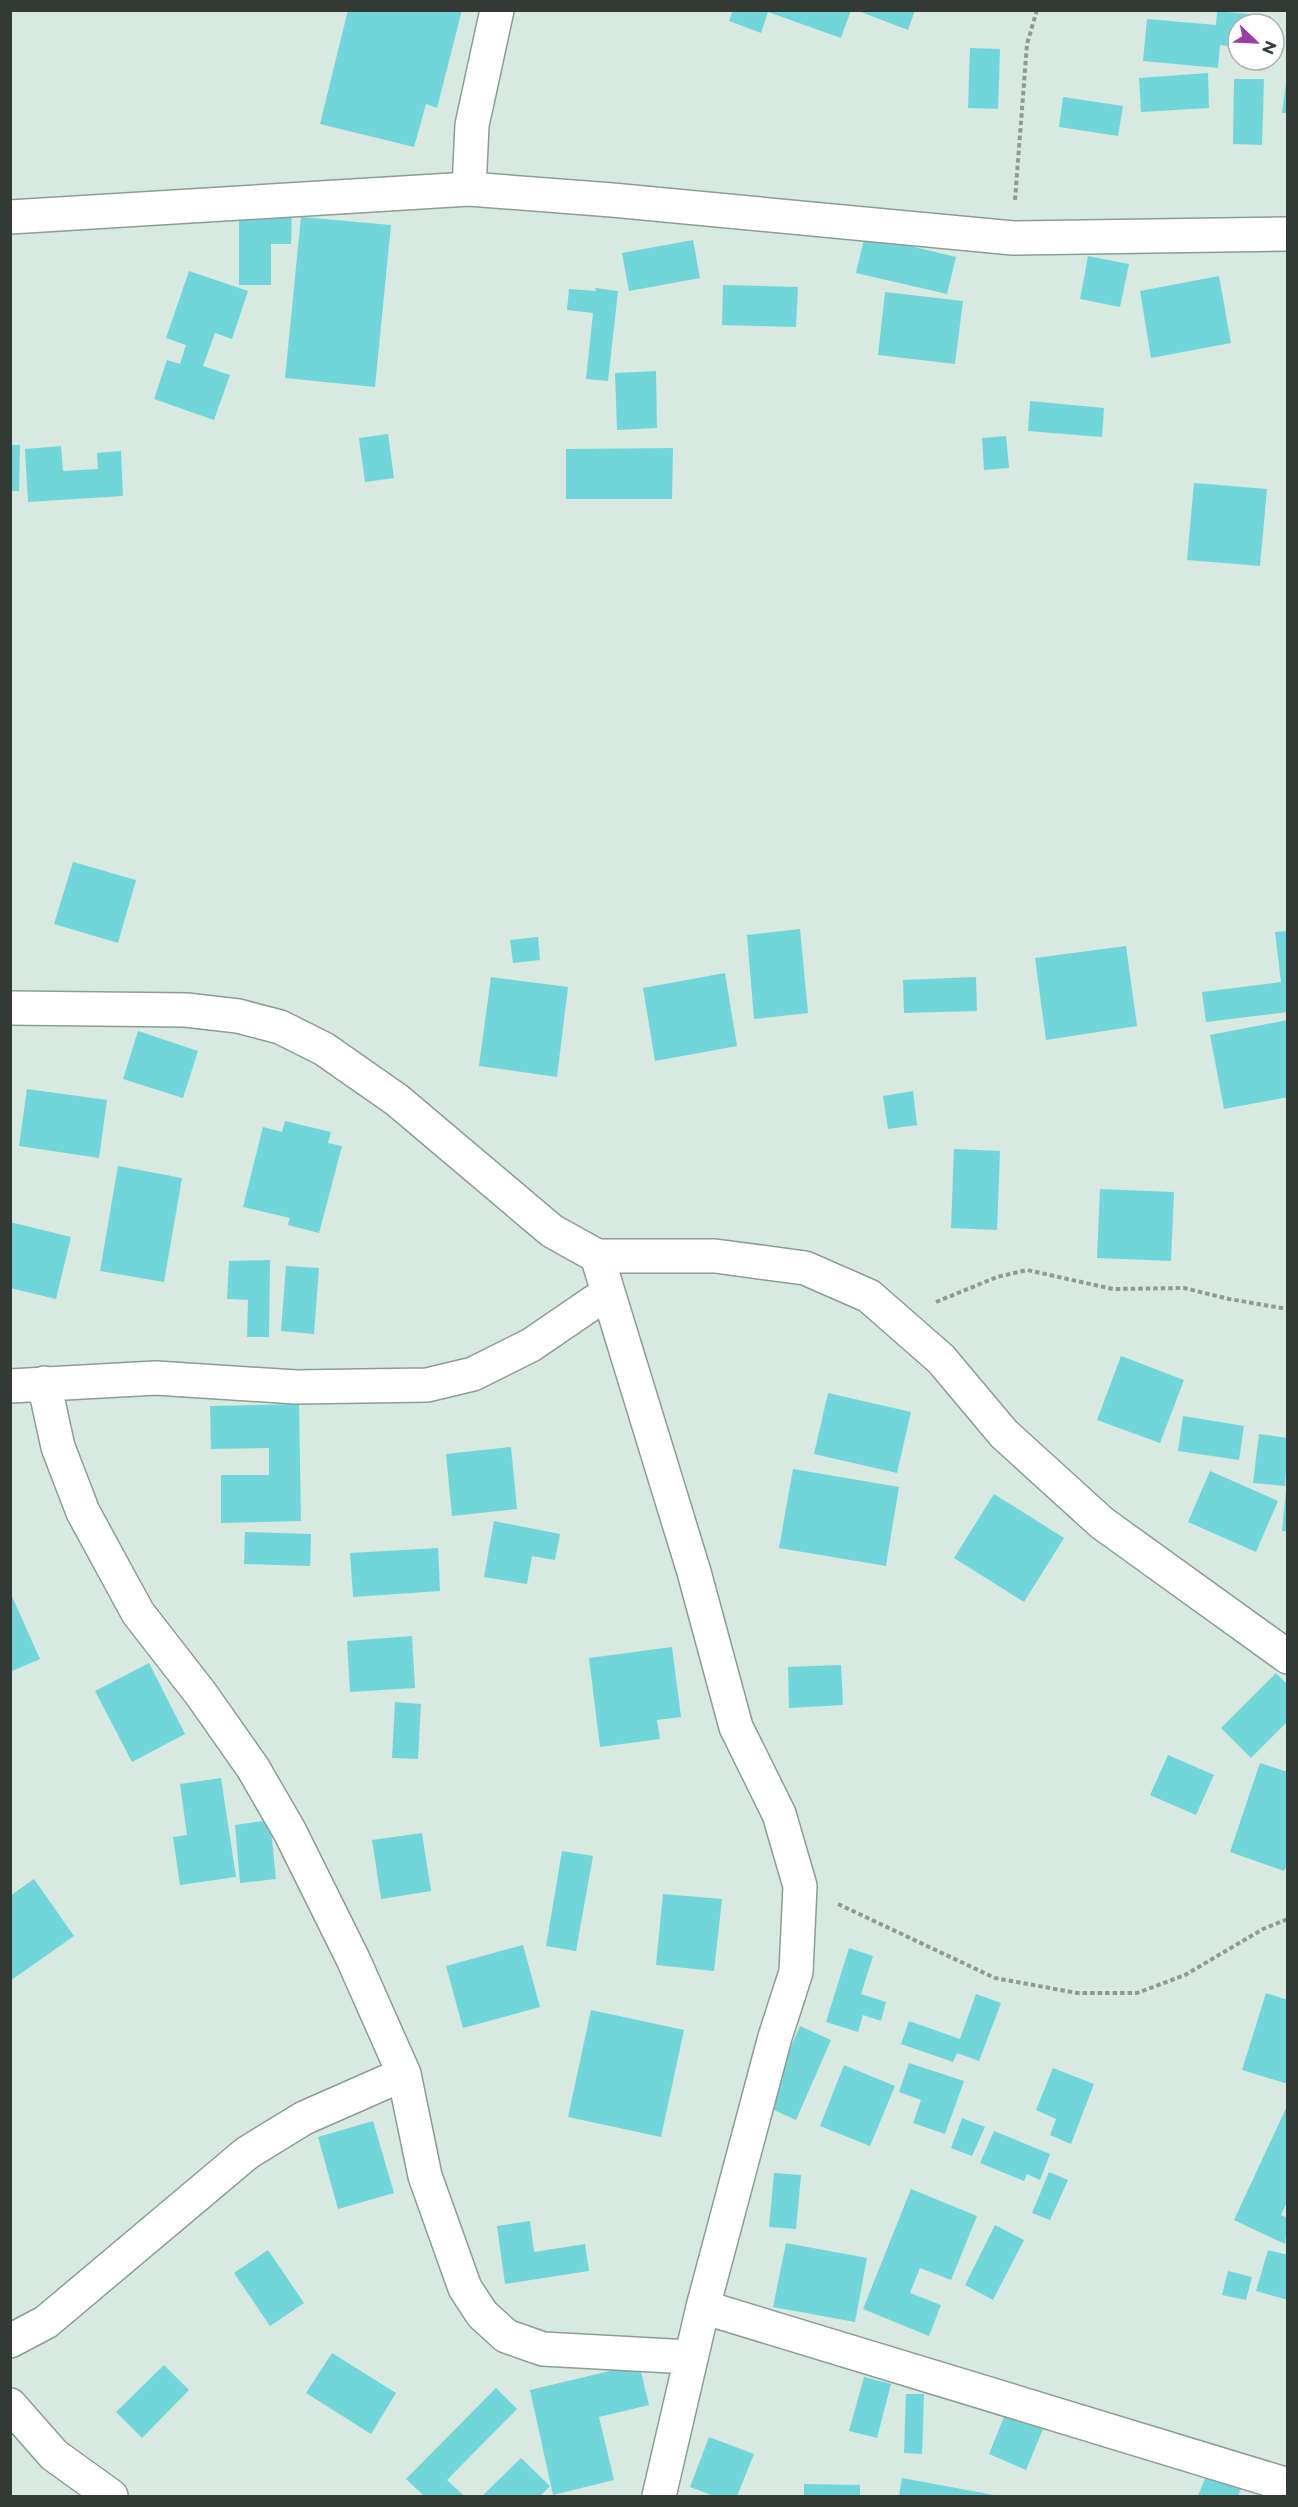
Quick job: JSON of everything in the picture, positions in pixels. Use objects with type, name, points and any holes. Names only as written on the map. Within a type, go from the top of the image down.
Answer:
[{"type":"street","points":[[469,189],[472,125],[497,10]]},
{"type":"street","points":[[10,217],[469,189],[612,200],[1013,238],[1287,234]]},
{"type":"street","points":[[10,1008],[186,1010],[238,1016],[280,1027],[324,1049],[397,1100],[552,1231],[597,1256],[714,1257],[805,1268],[869,1296],[941,1359],[1004,1434],[1102,1523],[1287,1657]]},
{"type":"street","points":[[597,1256],[694,1572],[736,1727],[779,1814],[800,1886],[796,1972],[775,2037],[703,2307],[659,2496]]},
{"type":"street","points":[[10,1386],[156,1378],[296,1387],[426,1385],[473,1374],[531,1345],[607,1293]]},
{"type":"street","points":[[44,1383],[58,1446],[83,1512],[138,1613],[201,1694],[264,1786],[290,1832],[348,1949],[404,2074],[424,2176],[465,2288],[482,2313],[506,2336],[543,2349],[690,2357]]},
{"type":"street","points":[[10,2341],[46,2322],[247,2153],[304,2118],[404,2074]]},
{"type":"street","points":[[703,2307],[1287,2485]]},
{"type":"street","points":[[10,2404],[54,2455],[111,2496]]},
{"type":"path","points":[[1013,238],[1018,138],[1028,44],[1037,10]]},
{"type":"path","points":[[896,1320],[997,1277],[1027,1270],[1113,1289],[1184,1288],[1287,1309]]},
{"type":"path","points":[[800,1886],[995,1978],[1077,1993],[1137,1993],[1185,1975],[1263,1929],[1287,1918]]},
{"type":"building","points":[[348,10],[462,10],[437,108],[426,104],[414,147],[320,124]]},
{"type":"building","points":[[733,10],[851,10],[841,38],[768,12],[761,33],[729,21]]},
{"type":"building","points":[[856,10],[915,10],[908,30]]},
{"type":"building","points":[[1217,11],[1228,12],[1226,46],[1220,45],[1218,68],[1143,61],[1147,19],[1216,25]]},
{"type":"building","points":[[970,48],[1000,49],[998,109],[968,108]]},
{"type":"building","points":[[1208,73],[1209,108],[1141,112],[1139,78]]},
{"type":"building","points":[[1234,79],[1264,79],[1262,145],[1233,144]]},
{"type":"building","points":[[1286,83],[1288,83],[1288,113],[1282,113]]},
{"type":"building","points":[[1063,97],[1123,106],[1118,136],[1059,127]]},
{"type":"building","points":[[239,210],[292,210],[291,244],[271,244],[271,285],[239,285]]},
{"type":"building","points":[[301,217],[391,225],[375,387],[285,378]]},
{"type":"building","points":[[865,235],[956,257],[947,294],[856,273]]},
{"type":"building","points":[[693,240],[700,278],[629,291],[622,253]]},
{"type":"building","points":[[1088,256],[1129,264],[1120,307],[1080,299]]},
{"type":"building","points":[[189,271],[248,291],[232,339],[215,333],[203,366],[230,375],[214,420],[154,399],[167,360],[180,364],[186,345],[166,338]]},
{"type":"building","points":[[1219,276],[1231,343],[1151,358],[1140,291]]},
{"type":"building","points":[[723,285],[798,287],[796,327],[722,325]]},
{"type":"building","points":[[595,288],[618,291],[608,381],[586,379],[593,313],[567,310],[569,289],[596,291]]},
{"type":"building","points":[[885,292],[963,301],[955,364],[878,355]]},
{"type":"building","points":[[656,371],[657,428],[617,430],[615,373]]},
{"type":"building","points":[[1030,401],[1104,408],[1102,437],[1028,431]]},
{"type":"building","points":[[388,434],[394,478],[365,482],[359,438]]},
{"type":"building","points":[[1006,436],[1009,468],[984,470],[982,438]]},
{"type":"building","points":[[10,445],[20,445],[19,491],[10,491]]},
{"type":"building","points":[[61,446],[63,471],[98,469],[97,453],[121,451],[123,496],[28,502],[25,449]]},
{"type":"building","points":[[673,448],[672,499],[566,499],[566,449]]},
{"type":"building","points":[[1194,483],[1267,489],[1260,566],[1187,560]]},
{"type":"building","points":[[73,862],[136,880],[118,943],[54,924]]},
{"type":"building","points":[[800,929],[808,1013],[754,1019],[747,935]]},
{"type":"building","points":[[1288,931],[1288,1012],[1206,1022],[1202,992],[1281,982],[1275,932]]},
{"type":"building","points":[[538,937],[540,960],[513,963],[510,940]]},
{"type":"building","points":[[1126,946],[1137,1026],[1046,1040],[1035,958]]},
{"type":"building","points":[[725,973],[737,1046],[655,1061],[643,988]]},
{"type":"building","points":[[491,977],[568,987],[557,1077],[479,1066]]},
{"type":"building","points":[[976,977],[977,1011],[904,1013],[903,980]]},
{"type":"building","points":[[1288,1020],[1288,1097],[1224,1109],[1210,1035]]},
{"type":"building","points":[[138,1031],[198,1051],[183,1098],[123,1079]]},
{"type":"building","points":[[27,1089],[107,1100],[99,1158],[19,1146]]},
{"type":"building","points":[[913,1091],[917,1125],[888,1129],[883,1096]]},
{"type":"building","points":[[285,1121],[331,1132],[328,1143],[342,1146],[319,1233],[288,1225],[290,1218],[243,1207],[263,1127],[282,1132]]},
{"type":"building","points":[[954,1149],[1000,1151],[997,1230],[951,1228]]},
{"type":"building","points":[[118,1166],[182,1178],[164,1282],[100,1271]]},
{"type":"building","points":[[1100,1189],[1174,1192],[1171,1261],[1097,1258]]},
{"type":"building","points":[[10,1222],[71,1237],[56,1299],[10,1288]]},
{"type":"building","points":[[270,1260],[269,1337],[247,1337],[248,1300],[227,1299],[229,1261]]},
{"type":"building","points":[[286,1266],[319,1268],[314,1334],[281,1331]]},
{"type":"building","points":[[1121,1356],[1184,1380],[1160,1443],[1097,1420]]},
{"type":"building","points":[[828,1393],[911,1412],[897,1473],[814,1454]]},
{"type":"building","points":[[299,1404],[301,1521],[221,1523],[221,1475],[269,1475],[269,1448],[211,1449],[210,1406]]},
{"type":"building","points":[[1183,1416],[1244,1426],[1239,1460],[1178,1451]]},
{"type":"building","points":[[1259,1434],[1288,1438],[1285,1486],[1253,1483]]},
{"type":"building","points":[[511,1447],[517,1509],[452,1516],[446,1454]]},
{"type":"building","points":[[793,1469],[899,1487],[886,1566],[779,1548]]},
{"type":"building","points":[[1210,1471],[1278,1501],[1256,1552],[1188,1522]]},
{"type":"building","points":[[1286,1491],[1288,1491],[1288,1531],[1282,1531]]},
{"type":"building","points":[[994,1494],[1064,1538],[1024,1602],[954,1558]]},
{"type":"building","points":[[494,1521],[560,1534],[555,1560],[532,1556],[527,1584],[484,1577]]},
{"type":"building","points":[[245,1532],[311,1534],[310,1566],[244,1564]]},
{"type":"building","points":[[438,1548],[440,1591],[353,1597],[350,1553]]},
{"type":"building","points":[[10,1592],[40,1659],[10,1672]]},
{"type":"building","points":[[412,1636],[415,1688],[350,1692],[347,1641]]},
{"type":"building","points":[[672,1647],[681,1717],[657,1720],[660,1739],[600,1747],[589,1658]]},
{"type":"building","points":[[149,1663],[185,1734],[132,1762],[95,1691]]},
{"type":"building","points":[[841,1665],[843,1705],[789,1708],[788,1667]]},
{"type":"building","points":[[1276,1673],[1288,1685],[1288,1721],[1251,1758],[1221,1728]]},
{"type":"building","points":[[395,1702],[421,1704],[418,1759],[392,1758]]},
{"type":"building","points":[[1168,1755],[1214,1775],[1196,1815],[1150,1795]]},
{"type":"building","points":[[1260,1763],[1288,1772],[1288,1862],[1284,1871],[1230,1852]]},
{"type":"building","points":[[221,1778],[236,1877],[180,1885],[173,1837],[187,1835],[180,1784]]},
{"type":"building","points":[[270,1820],[276,1879],[240,1883],[235,1825]]},
{"type":"building","points":[[422,1833],[431,1891],[381,1899],[372,1840]]},
{"type":"building","points":[[562,1851],[593,1856],[576,1951],[546,1946]]},
{"type":"building","points":[[34,1879],[74,1936],[10,1981],[10,1896]]},
{"type":"building","points":[[663,1894],[722,1899],[714,1971],[656,1965]]},
{"type":"building","points":[[523,1945],[540,2007],[463,2028],[446,1966]]},
{"type":"building","points":[[849,1948],[873,1956],[861,1994],[886,2002],[881,2021],[863,2015],[858,2032],[826,2022]]},
{"type":"building","points":[[1266,1993],[1288,2000],[1288,2084],[1242,2070]]},
{"type":"building","points":[[976,1994],[1001,2003],[979,2061],[957,2053],[953,2062],[901,2044],[909,2021],[960,2039]]},
{"type":"building","points":[[591,2010],[684,2030],[661,2137],[568,2117]]},
{"type":"building","points":[[800,2026],[831,2040],[796,2120],[765,2106]]},
{"type":"building","points":[[909,2063],[964,2081],[945,2134],[913,2123],[921,2100],[899,2092]]},
{"type":"building","points":[[844,2065],[895,2086],[870,2146],[820,2126]]},
{"type":"building","points":[[1053,2068],[1094,2084],[1071,2144],[1050,2135],[1056,2119],[1036,2110]]},
{"type":"building","points":[[1288,2104],[1288,2200],[1281,2215],[1288,2218],[1285,2244],[1234,2220]]},
{"type":"building","points":[[962,2118],[985,2127],[972,2156],[951,2148]]},
{"type":"building","points":[[373,2121],[394,2193],[338,2209],[318,2137]]},
{"type":"building","points":[[994,2131],[1050,2154],[1040,2180],[1027,2174],[1024,2181],[980,2163]]},
{"type":"building","points":[[1049,2172],[1068,2180],[1050,2220],[1032,2213]]},
{"type":"building","points":[[774,2173],[801,2175],[796,2229],[769,2227]]},
{"type":"building","points":[[911,2189],[977,2216],[951,2280],[920,2268],[910,2293],[941,2305],[929,2336],[863,2309]]},
{"type":"building","points":[[530,2221],[534,2252],[585,2244],[589,2271],[505,2284],[497,2226]]},
{"type":"building","points":[[995,2225],[1024,2240],[993,2300],[965,2285]]},
{"type":"building","points":[[786,2243],[867,2258],[855,2322],[773,2307]]},
{"type":"building","points":[[268,2250],[304,2303],[270,2326],[234,2273]]},
{"type":"building","points":[[1268,2250],[1288,2255],[1288,2300],[1256,2291]]},
{"type":"building","points":[[1228,2271],[1252,2277],[1246,2300],[1222,2295]]},
{"type":"building","points":[[332,2353],[396,2393],[371,2434],[306,2393]]},
{"type":"building","points":[[639,2364],[649,2405],[599,2417],[614,2480],[553,2495],[530,2390]]},
{"type":"building","points":[[164,2365],[189,2390],[142,2438],[116,2412]]},
{"type":"building","points":[[864,2377],[891,2384],[877,2438],[849,2431]]},
{"type":"building","points":[[496,2388],[517,2409],[447,2480],[464,2496],[424,2496],[406,2479]]},
{"type":"building","points":[[906,2394],[924,2394],[922,2454],[904,2453]]},
{"type":"building","points":[[1008,2407],[1046,2422],[1026,2470],[989,2454]]},
{"type":"building","points":[[709,2437],[754,2454],[737,2496],[714,2496],[690,2487]]},
{"type":"building","points":[[521,2458],[550,2486],[540,2496],[482,2496]]},
{"type":"building","points":[[1210,2466],[1245,2480],[1238,2496],[1198,2496]]},
{"type":"building","points":[[902,2478],[994,2495],[994,2496],[899,2496]]},
{"type":"building","points":[[804,2484],[860,2485],[860,2496],[804,2496]]}]
